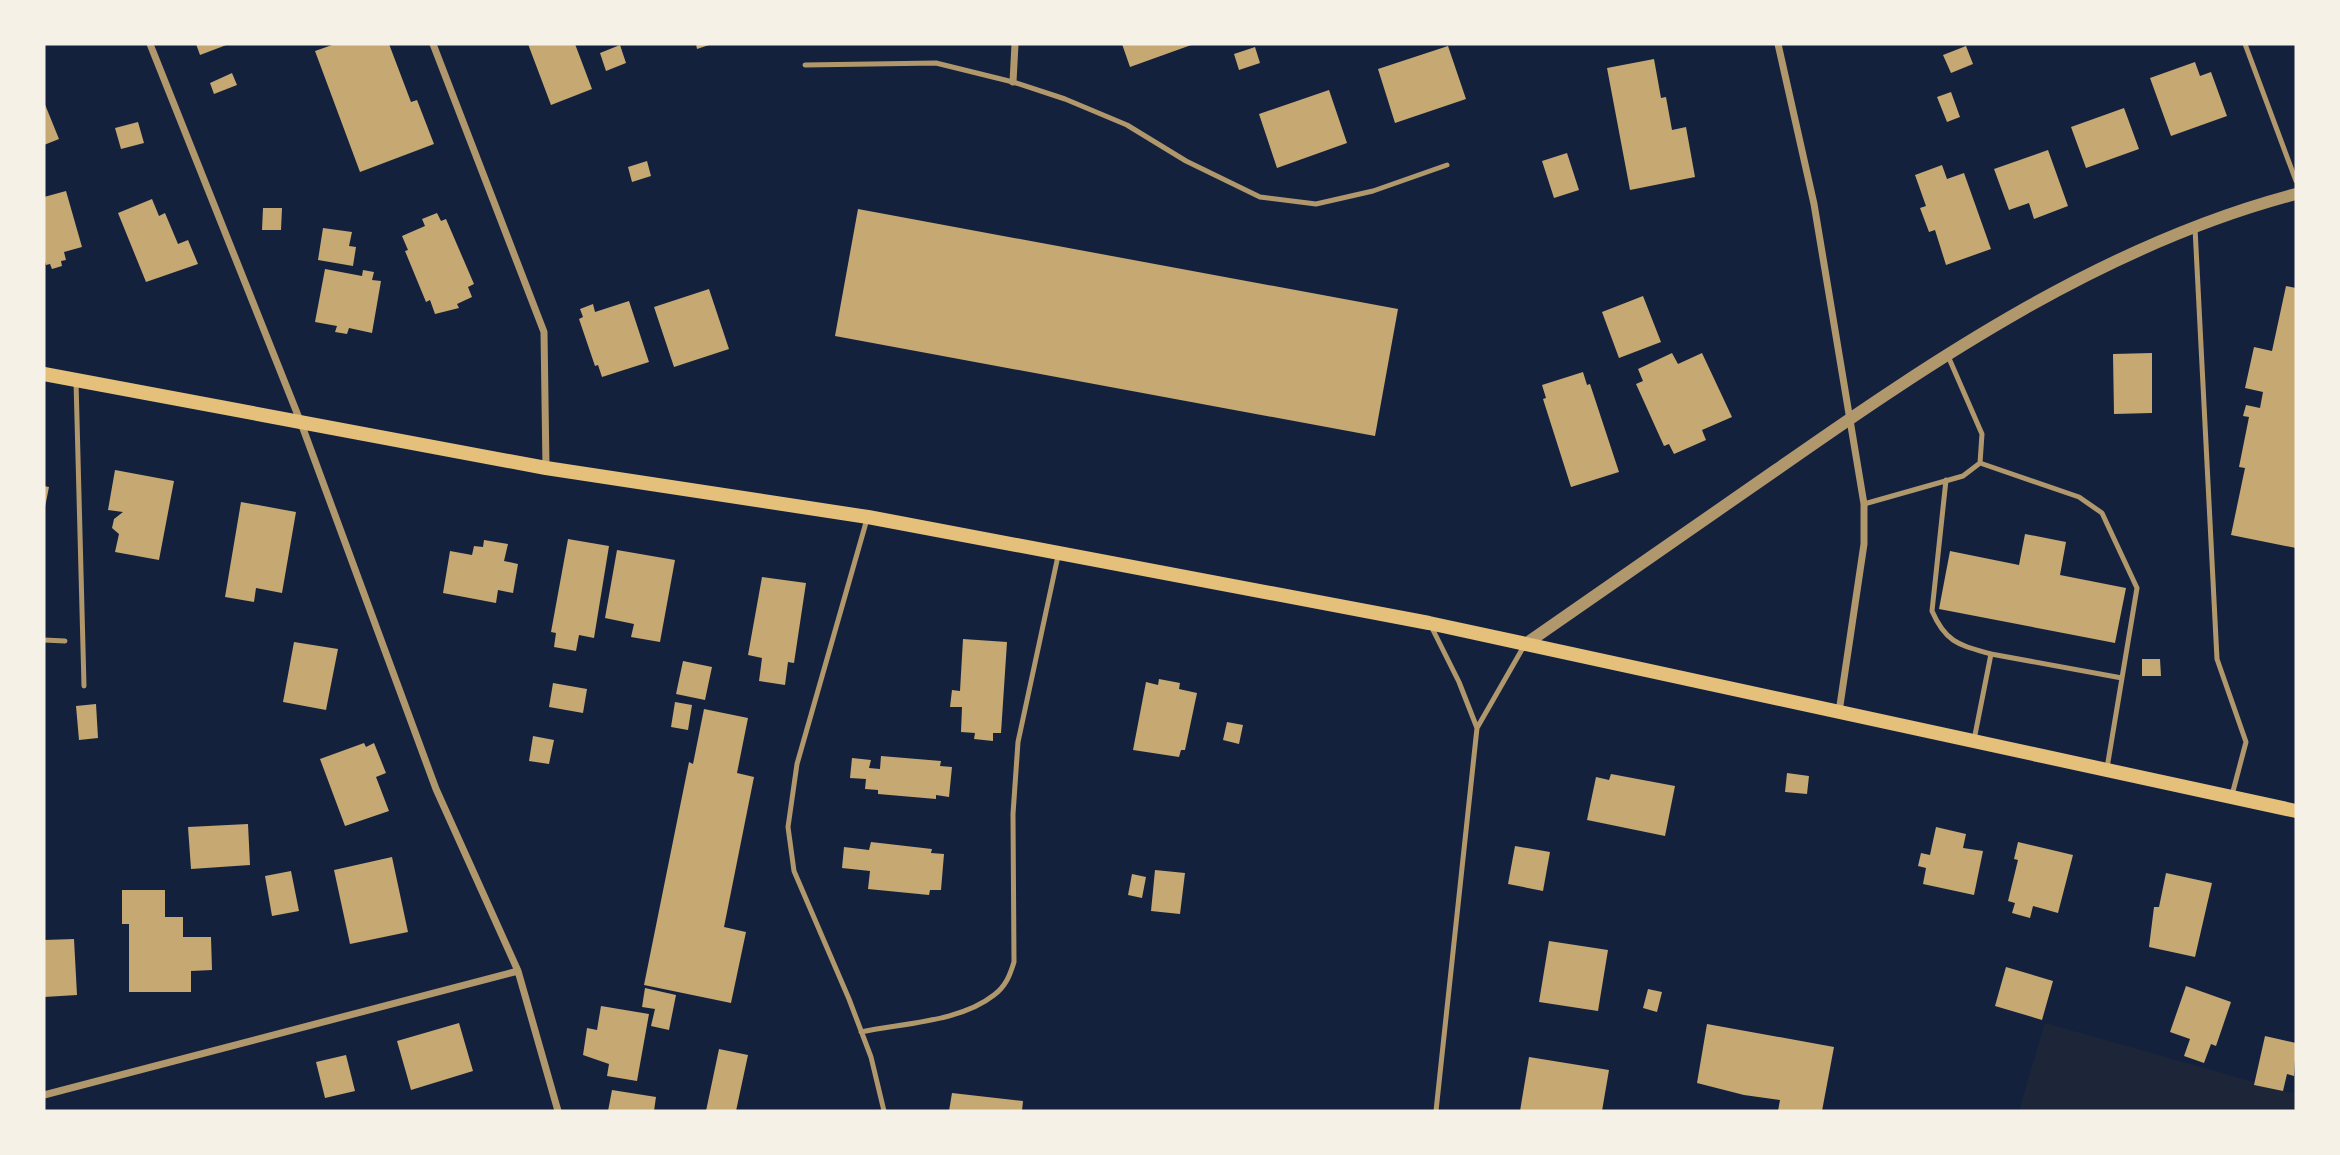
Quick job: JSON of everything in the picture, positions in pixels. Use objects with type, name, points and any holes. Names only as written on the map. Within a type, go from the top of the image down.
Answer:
[{"type":"main road","points":[[44,374],[546,468],[868,517],[1429,623],[2296,811]]},
{"type":"street","points":[[150,44],[301,423],[436,789],[517,971],[558,1111]]},
{"type":"street","points":[[433,44],[544,332],[546,468]]},
{"type":"street","points":[[1013,82],[1015,44]]},
{"type":"street","points":[[1778,44],[1814,204],[1864,504],[1864,544],[1839,713]]},
{"type":"street","points":[[1524,645],[1849,419],[1948,356],[2120,258],[2195,228],[2296,194]]},
{"type":"street","points":[[44,1096],[517,971]]},
{"type":"lane","points":[[2245,44],[2296,181]]},
{"type":"lane","points":[[805,65],[936,63],[1013,82],[1065,99],[1127,125],[1186,161],[1260,197],[1316,204],[1373,191],[1447,165]]},
{"type":"lane","points":[[2195,228],[2217,659],[2246,742],[2232,797]]},
{"type":"lane","points":[[1948,356],[1982,434],[1980,463]]},
{"type":"lane","points":[[76,381],[84,685]]},
{"type":"lane","points":[[1864,504],[1962,476],[1980,463]]},
{"type":"lane","points":[[1980,463],[2079,497],[2102,513],[2137,588],[2106,771]]},
{"type":"lane","points":[[1947,480],[1932,611],[1940,630],[1957,645],[2122,678]]},
{"type":"lane","points":[[868,517],[797,764],[788,827],[794,871],[861,1031],[884,1111]]},
{"type":"lane","points":[[861,1031],[956,1013],[994,996],[1007,981],[1014,962],[1013,814],[1018,742],[1058,552]]},
{"type":"lane","points":[[1429,623],[1460,682],[1477,728]]},
{"type":"lane","points":[[44,640],[65,641]]},
{"type":"lane","points":[[1436,1111],[1477,728],[1524,645]]},
{"type":"lane","points":[[1974,742],[1992,654]]},
{"type":"shaded area","points":[[2045,1023],[2296,1094],[2296,1111],[2019,1111]]},
{"type":"building","points":[[196,44],[229,44],[200,55]]},
{"type":"building","points":[[335,44],[389,44],[411,102],[417,100],[434,144],[360,172],[315,51]]},
{"type":"building","points":[[528,44],[575,44],[592,89],[551,105]]},
{"type":"building","points":[[696,44],[712,44],[697,49]]},
{"type":"building","points":[[1122,44],[1194,44],[1130,67]]},
{"type":"building","points":[[620,45],[626,63],[606,71],[600,53]]},
{"type":"building","points":[[1448,46],[1466,99],[1395,123],[1378,69]]},
{"type":"building","points":[[1966,46],[1973,64],[1951,73],[1943,55]]},
{"type":"building","points":[[1255,47],[1260,63],[1239,70],[1234,54]]},
{"type":"building","points":[[1654,59],[1661,98],[1666,97],[1672,130],[1686,127],[1695,177],[1630,190],[1607,68]]},
{"type":"building","points":[[2195,62],[2200,76],[2211,72],[2227,116],[2171,136],[2150,78]]},
{"type":"building","points":[[232,73],[237,85],[214,94],[210,83]]},
{"type":"building","points":[[1329,90],[1347,143],[1277,168],[1259,114]]},
{"type":"building","points":[[1951,92],[1960,117],[1947,122],[1937,97]]},
{"type":"building","points":[[44,102],[59,139],[44,145]]},
{"type":"building","points":[[2124,108],[2139,149],[2086,168],[2071,127]]},
{"type":"building","points":[[138,122],[144,143],[121,149],[115,128]]},
{"type":"building","points":[[2048,150],[2068,206],[2034,219],[2029,203],[2009,210],[1994,169]]},
{"type":"building","points":[[1567,153],[1579,190],[1554,198],[1542,161]]},
{"type":"building","points":[[647,161],[651,176],[632,182],[628,167]]},
{"type":"building","points":[[1942,165],[1947,179],[1964,173],[1991,249],[1946,265],[1935,230],[1929,232],[1920,208],[1926,206],[1915,175]]},
{"type":"building","points":[[66,191],[82,247],[64,252],[66,260],[61,261],[62,266],[52,269],[50,264],[46,265],[44,259],[44,197]]},
{"type":"building","points":[[152,199],[159,216],[165,213],[178,244],[188,240],[198,264],[146,282],[118,213]]},
{"type":"building","points":[[263,208],[282,208],[281,230],[262,230]]},
{"type":"building","points":[[858,209],[1398,309],[1375,436],[835,336]]},
{"type":"building","points":[[437,213],[441,221],[446,219],[474,284],[468,287],[472,297],[457,304],[459,308],[435,314],[430,300],[426,302],[405,251],[408,250],[402,236],[425,226],[422,219]]},
{"type":"building","points":[[323,228],[352,232],[349,246],[356,247],[353,266],[318,260]]},
{"type":"building","points":[[325,269],[362,276],[363,270],[374,272],[372,280],[381,281],[372,333],[349,328],[347,334],[335,332],[337,326],[315,322]]},
{"type":"building","points":[[2286,286],[2296,288],[2296,548],[2231,535],[2245,468],[2239,467],[2249,417],[2243,416],[2246,405],[2260,408],[2263,392],[2245,388],[2254,347],[2272,351]]},
{"type":"building","points":[[709,289],[729,349],[674,367],[654,307]]},
{"type":"building","points":[[1643,296],[1661,342],[1619,358],[1602,312]]},
{"type":"building","points":[[629,301],[649,362],[602,377],[598,365],[595,366],[579,319],[583,317],[580,309],[593,304],[595,312]]},
{"type":"building","points":[[1672,353],[1678,364],[1702,353],[1732,417],[1702,430],[1706,440],[1674,454],[1669,444],[1664,446],[1636,384],[1643,381],[1638,369]]},
{"type":"building","points":[[2152,353],[2152,413],[2114,414],[2113,354]]},
{"type":"building","points":[[1583,372],[1587,385],[1590,384],[1619,472],[1571,487],[1543,399],[1546,398],[1542,385]]},
{"type":"building","points":[[115,470],[174,481],[159,560],[115,552],[119,534],[112,528],[114,519],[123,512],[108,510]]},
{"type":"building","points":[[44,486],[49,487],[45,507],[44,507]]},
{"type":"building","points":[[241,502],[296,512],[282,593],[256,588],[254,602],[225,597]]},
{"type":"building","points":[[2025,534],[2066,542],[2060,575],[2126,588],[2115,643],[1939,609],[1950,551],[2019,565]]},
{"type":"building","points":[[568,539],[609,546],[594,638],[579,635],[576,651],[554,647],[556,633],[551,632]]},
{"type":"building","points":[[484,540],[508,544],[504,561],[518,564],[513,593],[498,590],[496,603],[443,593],[450,551],[472,555],[474,546],[483,547]]},
{"type":"building","points":[[617,550],[675,560],[660,642],[631,637],[634,624],[605,618]]},
{"type":"building","points":[[762,577],[806,583],[794,663],[788,662],[785,685],[759,681],[762,658],[748,655]]},
{"type":"building","points":[[963,639],[1007,642],[1001,733],[993,733],[993,741],[974,739],[975,733],[961,732],[962,707],[950,707],[952,690],[960,691]]},
{"type":"building","points":[[294,642],[338,649],[326,710],[283,702]]},
{"type":"building","points":[[2142,659],[2160,659],[2161,676],[2142,676]]},
{"type":"building","points":[[683,661],[712,667],[705,700],[676,694]]},
{"type":"building","points":[[1159,679],[1180,683],[1179,689],[1197,693],[1185,750],[1181,750],[1179,757],[1133,750],[1146,682],[1158,685]]},
{"type":"building","points":[[553,683],[587,689],[583,713],[549,707]]},
{"type":"building","points":[[675,702],[692,705],[688,730],[671,727]]},
{"type":"building","points":[[96,704],[98,738],[79,740],[76,706]]},
{"type":"building","points":[[704,709],[748,718],[737,773],[754,777],[724,927],[746,932],[731,1003],[644,985],[689,762],[693,764]]},
{"type":"building","points":[[1227,722],[1243,725],[1239,744],[1223,740]]},
{"type":"building","points":[[533,736],[554,740],[549,764],[529,761]]},
{"type":"building","points":[[364,743],[366,747],[374,743],[386,773],[376,777],[389,811],[345,826],[320,759]]},
{"type":"building","points":[[881,756],[941,761],[940,766],[952,767],[949,797],[936,795],[936,799],[878,794],[878,790],[865,789],[866,779],[850,778],[852,758],[871,760],[869,768],[880,769]]},
{"type":"building","points":[[1787,773],[1809,776],[1807,794],[1785,792]]},
{"type":"building","points":[[1611,774],[1675,786],[1665,836],[1587,820],[1596,777],[1609,780]]},
{"type":"building","points":[[248,824],[250,865],[191,869],[188,827]]},
{"type":"building","points":[[1936,827],[1966,834],[1963,848],[1983,851],[1974,895],[1923,884],[1926,868],[1918,866],[1921,853],[1930,855]]},
{"type":"building","points":[[871,842],[932,849],[931,853],[944,854],[941,890],[930,890],[929,895],[868,889],[870,871],[842,868],[844,847],[869,850]]},
{"type":"building","points":[[2018,842],[2073,855],[2058,913],[2033,906],[2030,918],[2012,913],[2015,903],[2008,901],[2018,860],[2014,859]]},
{"type":"building","points":[[1515,846],[1550,852],[1543,891],[1508,884]]},
{"type":"building","points":[[392,857],[408,932],[350,944],[334,870]]},
{"type":"building","points":[[1155,870],[1185,873],[1180,914],[1151,911]]},
{"type":"building","points":[[291,871],[299,911],[272,916],[265,876]]},
{"type":"building","points":[[2166,873],[2212,883],[2195,957],[2149,947],[2154,907],[2159,907]]},
{"type":"building","points":[[1132,874],[1146,877],[1142,898],[1128,895]]},
{"type":"building","points":[[122,890],[165,890],[165,917],[183,917],[183,937],[211,937],[212,970],[191,971],[191,992],[129,992],[129,924],[122,924]]},
{"type":"building","points":[[74,939],[77,995],[44,997],[44,940]]},
{"type":"building","points":[[1549,941],[1608,950],[1598,1011],[1539,1002]]},
{"type":"building","points":[[2006,967],[2053,981],[2042,1020],[1995,1006]]},
{"type":"building","points":[[2186,986],[2231,1002],[2216,1046],[2211,1044],[2204,1063],[2184,1056],[2190,1039],[2170,1032]]},
{"type":"building","points":[[645,988],[676,995],[669,1030],[651,1026],[655,1009],[642,1007]]},
{"type":"building","points":[[1648,989],[1662,992],[1657,1012],[1643,1008]]},
{"type":"building","points":[[601,1006],[649,1014],[637,1081],[607,1076],[609,1064],[583,1055],[587,1028],[597,1030]]},
{"type":"building","points":[[459,1023],[473,1071],[411,1090],[397,1041]]},
{"type":"building","points":[[1707,1024],[1834,1047],[1822,1111],[1778,1111],[1780,1100],[1744,1095],[1697,1083]]},
{"type":"building","points":[[2265,1036],[2296,1043],[2294,1076],[2287,1074],[2283,1091],[2254,1085]]},
{"type":"building","points":[[719,1049],[748,1055],[736,1111],[706,1111]]},
{"type":"building","points":[[346,1055],[355,1091],[325,1098],[316,1062]]},
{"type":"building","points":[[1529,1057],[1609,1070],[1602,1111],[1520,1111]]},
{"type":"building","points":[[612,1090],[656,1097],[654,1111],[608,1111]]},
{"type":"building","points":[[952,1093],[1023,1101],[1022,1111],[949,1111]]}]
